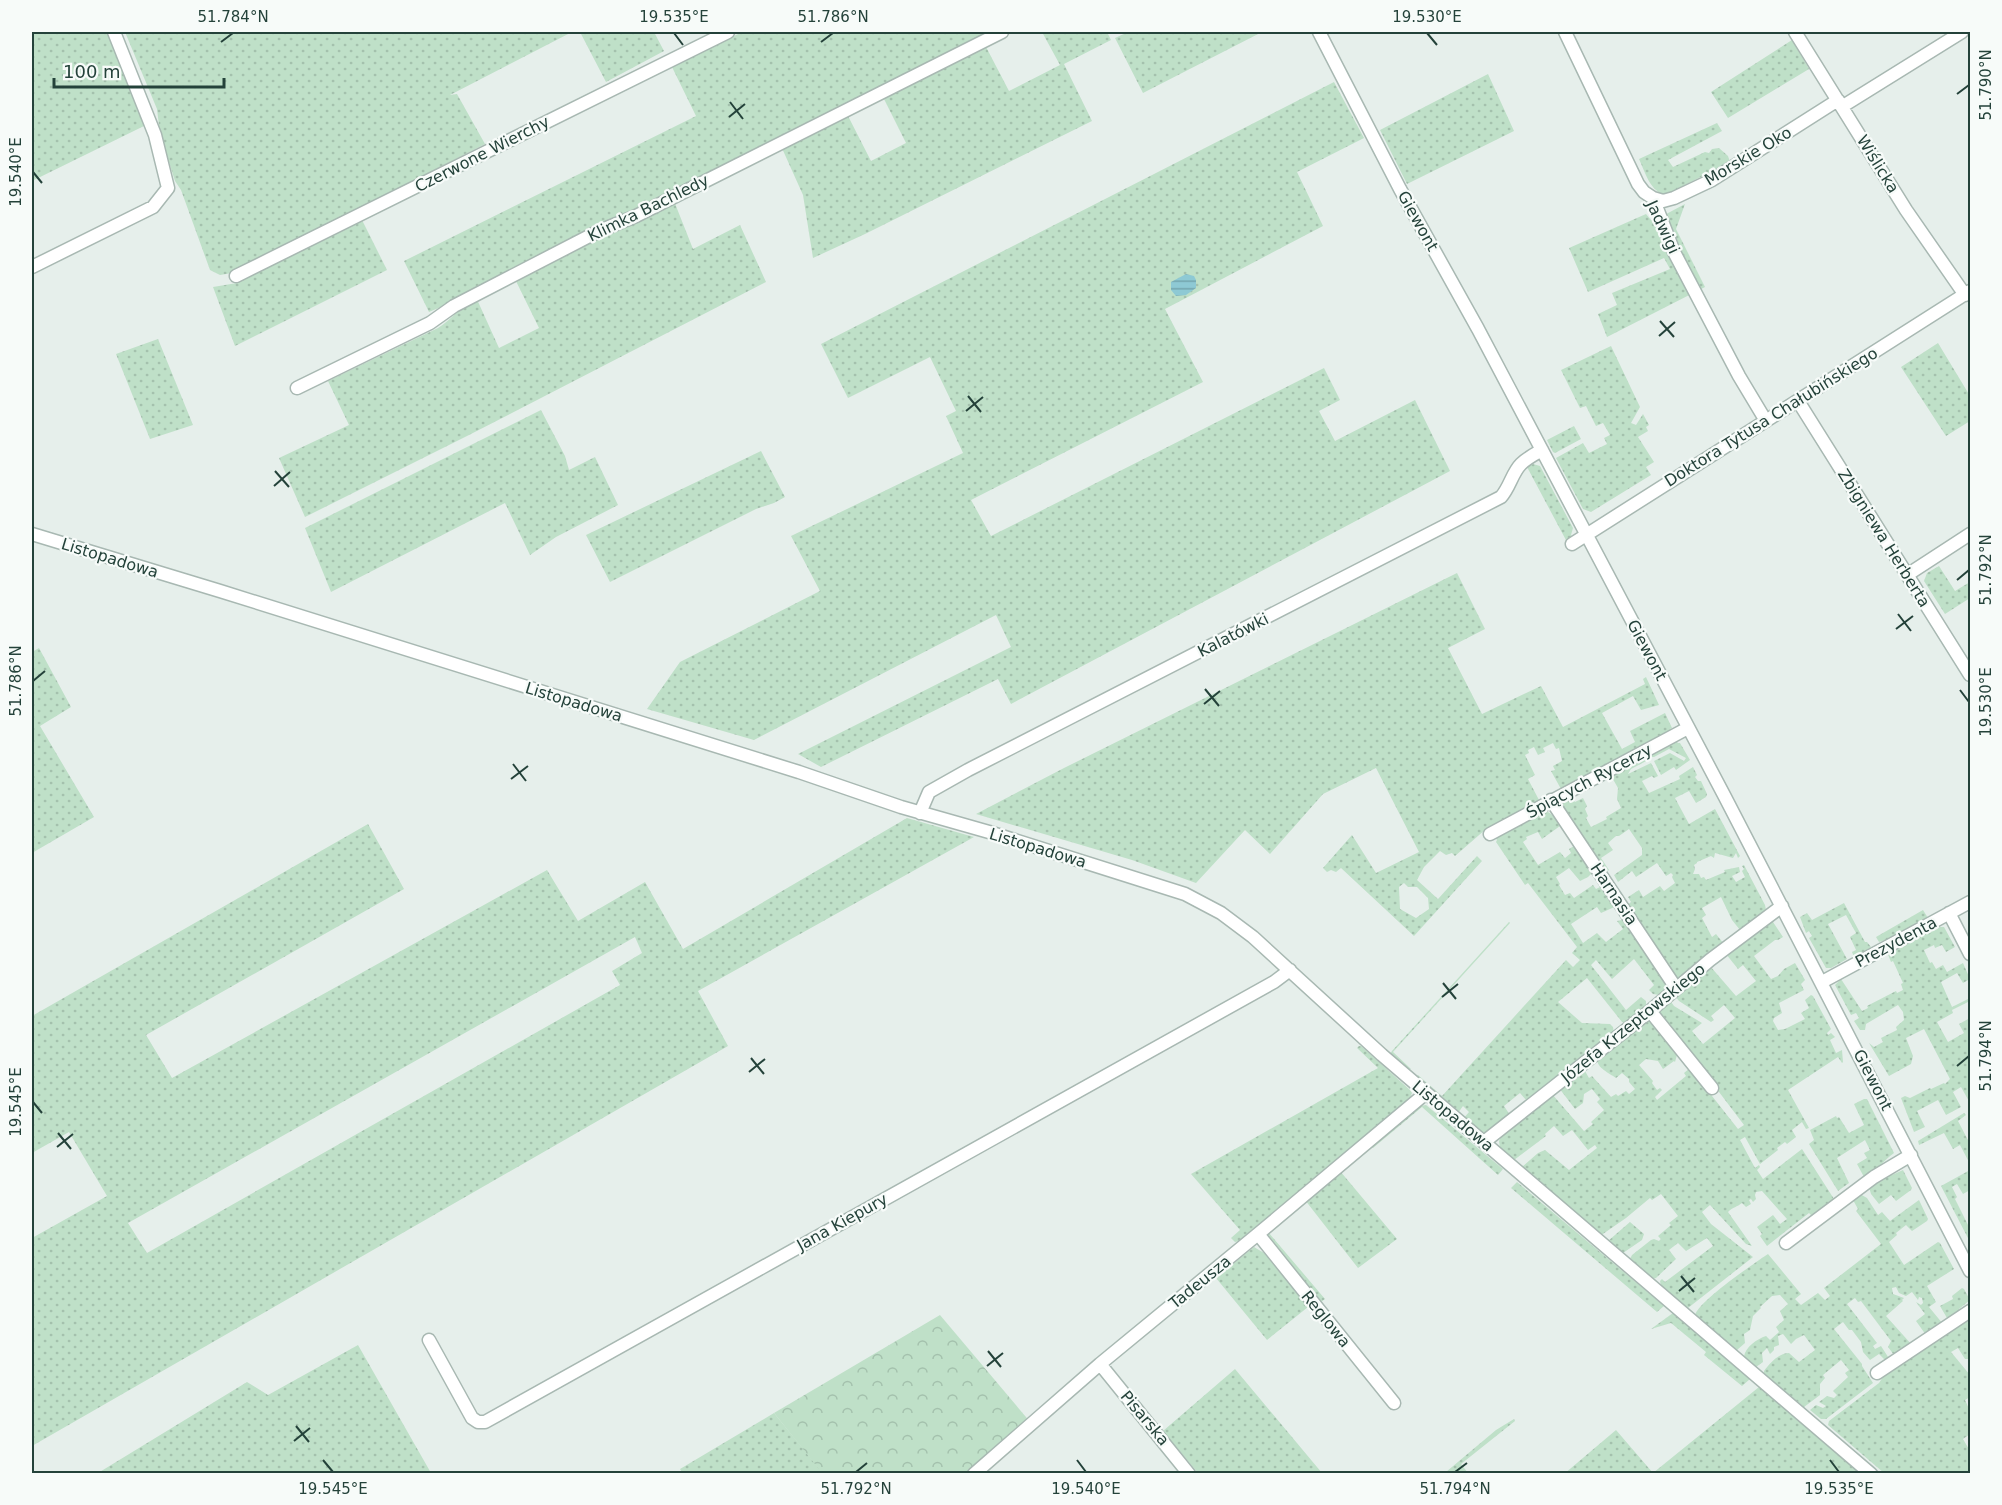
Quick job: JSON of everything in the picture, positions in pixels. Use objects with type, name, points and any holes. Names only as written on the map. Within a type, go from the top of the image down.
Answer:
[{"type":"street","points":[[32,267],[153,207],[168,188],[155,135],[114,32]]},
{"type":"street","name":"Czerwone Wierchy","points":[[236,276],[728,32]]},
{"type":"street","name":"Klimka Bachledy","points":[[297,388],[430,323],[454,306],[599,231],[636,216],[1002,32]]},
{"type":"street","name":"Giewont","points":[[1319,32],[1400,189],[1542,450],[1822,982],[1971,1271]]},
{"type":"street","name":"Jadwigi","points":[[1565,32],[1638,184],[1653,198],[1674,252],[1743,383],[1766,421]]},
{"type":"street","name":"Wiślicka","points":[[1795,32],[1906,210],[1968,293]]},
{"type":"street","name":"Morskie Oko","points":[[1653,198],[1663,201],[1674,198],[1712,180],[1962,32]]},
{"type":"street","name":"Doktora Tytusa Chałubińskiego","points":[[1572,544],[1968,293]]},
{"type":"street","name":"Zbigniewa Herberta","points":[[1798,401],[1971,675]]},
{"type":"street","name":"Kalatówki","points":[[920,813],[929,792],[939,786],[1501,497],[1508,489],[1521,464],[1542,450]]},
{"type":"street","name":"Listopadowa","points":[[32,534],[1196,898],[1240,927],[1426,1093],[1871,1473]]},
{"type":"street","points":[[1908,575],[1971,534]]},
{"type":"street","name":"Śpiących Rycerzy","points":[[1490,834],[1688,728]]},
{"type":"street","name":"Harnasia","points":[[1551,800],[1676,988]]},
{"type":"street","name":"Prezydenta","points":[[1822,982],[1971,902]]},
{"type":"street","name":"Józefa Krzeptowskiego","points":[[1484,1142],[1782,906]]},
{"type":"street","points":[[1949,913],[1971,954]]},
{"type":"street","name":"Jana Kiepury","points":[[429,1340],[472,1418],[478,1422],[485,1422],[1274,982],[1290,970]]},
{"type":"street","points":[[1650,1011],[1712,1088]]},
{"type":"street","name":"Tadeusza","points":[[974,1473],[1100,1364],[1426,1093]]},
{"type":"street","points":[[1786,1243],[1874,1177],[1911,1155]]},
{"type":"street","name":"Reglowa","points":[[1258,1234],[1394,1403]]},
{"type":"street","points":[[1877,1373],[1971,1311]]},
{"type":"street","name":"Pisarska","points":[[1100,1364],[1189,1473]]},
{"type":"green space","points":[[32,32],[107,32],[144,126],[32,181]]},
{"type":"green space","points":[[125,32],[572,32],[450,95],[457,94],[485,144],[232,273],[220,275],[210,270],[181,190],[175,181],[160,134],[157,109]]},
{"type":"green space","points":[[580,32],[654,32],[664,51],[606,82]]},
{"type":"green space","points":[[742,32],[989,32],[429,312],[404,261],[696,116],[672,67]]},
{"type":"green space","points":[[1042,32],[1107,32],[1111,40],[1064,64],[1092,121],[813,258],[803,195],[781,146],[847,114],[871,161],[906,143],[883,97],[985,45],[1009,91],[1060,65]]},
{"type":"green space","points":[[1128,32],[1262,32],[1143,93],[1115,38]]},
{"type":"green space","points":[[1792,40],[1809,69],[1728,118],[1711,92]]},
{"type":"green space","points":[[1488,74],[1514,131],[1407,184],[1380,130]]},
{"type":"green space","points":[[1334,82],[1364,138],[1297,172],[1323,226],[1165,309],[1203,382],[971,500],[991,536],[1324,368],[1340,400],[1319,411],[1335,441],[1415,400],[1450,471],[1011,704],[998,679],[821,767],[798,754],[1011,647],[996,615],[754,740],[647,709],[680,662],[820,591],[791,536],[963,453],[946,416],[956,411],[930,357],[848,398],[821,344]]},
{"type":"green space","points":[[1717,123],[1722,131],[1668,160],[1673,167],[1719,148],[1728,156],[1730,162],[1665,195],[1655,190],[1639,159]]},
{"type":"green space","points":[[674,201],[693,249],[740,225],[766,282],[305,517],[279,458],[349,425],[328,381],[438,328],[475,295],[499,348],[539,328],[513,275]]},
{"type":"green space","points":[[1685,204],[1676,229],[1705,287],[1607,337],[1598,314],[1617,305],[1612,293],[1670,269],[1664,258],[1588,292],[1569,248],[1646,214],[1651,220],[1655,220]]},
{"type":"green space","points":[[362,220],[387,270],[235,346],[213,287],[237,283]]},
{"type":"green space","points":[[158,339],[193,425],[150,439],[116,354]]},
{"type":"green space","points":[[1938,343],[1970,396],[1970,421],[1946,436],[1901,367]]},
{"type":"green space","points":[[1611,346],[1640,407],[1631,423],[1636,425],[1643,414],[1649,425],[1646,427],[1648,431],[1638,437],[1654,462],[1646,467],[1651,475],[1591,512],[1583,509],[1556,458],[1583,443],[1589,453],[1607,444],[1604,438],[1610,435],[1603,423],[1596,426],[1586,406],[1580,408],[1561,370]]},
{"type":"green space","points":[[541,410],[565,456],[569,470],[595,457],[618,505],[556,537],[530,555],[505,503],[331,592],[305,528]]},
{"type":"green space","points":[[1574,426],[1581,439],[1553,452],[1547,440]]},
{"type":"green space","points":[[761,451],[785,497],[756,509],[610,582],[586,535]]},
{"type":"green space","points":[[1533,464],[1540,466],[1573,528],[1571,535],[1573,538],[1567,542],[1527,467]]},
{"type":"green space","points":[[1939,566],[1955,591],[1970,582],[1970,598],[1945,614],[1924,581],[1927,573]]},
{"type":"green space","points":[[1457,573],[1485,629],[1448,648],[1482,714],[1541,686],[1563,727],[1645,684],[1643,679],[1646,677],[1659,705],[1641,710],[1633,696],[1602,713],[1622,749],[1635,742],[1630,731],[1665,713],[1672,728],[1670,729],[1672,732],[1561,789],[1551,771],[1555,770],[1553,766],[1562,761],[1559,748],[1556,749],[1553,743],[1543,748],[1545,752],[1538,755],[1534,747],[1528,750],[1529,753],[1525,755],[1535,775],[1528,779],[1539,800],[1486,829],[1455,856],[1452,853],[1446,855],[1440,851],[1424,867],[1417,880],[1438,899],[1477,856],[1482,861],[1414,936],[1341,868],[1336,872],[1331,870],[1327,872],[1323,868],[1352,835],[1376,873],[1419,852],[1376,768],[1323,794],[1270,854],[1245,830],[1196,883],[1132,860],[976,814]],"holes":[[[1404,883],[1408,887],[1417,887],[1428,898],[1429,909],[1416,918],[1400,909],[1399,887]]]},
{"type":"green space","points":[[39,648],[71,707],[40,726],[94,817],[32,853],[32,652]]},
{"type":"green space","points":[[1676,741],[1680,743],[1690,760],[1676,770],[1674,767],[1661,775],[1654,761],[1670,753],[1684,761],[1686,758],[1669,749],[1631,769],[1628,774],[1651,763],[1658,776],[1642,781],[1649,793],[1680,779],[1679,776],[1693,767],[1697,775],[1695,777],[1701,781],[1707,794],[1706,797],[1696,803],[1689,791],[1675,798],[1689,824],[1715,809],[1740,856],[1738,858],[1736,853],[1733,858],[1715,853],[1714,858],[1711,856],[1697,862],[1694,865],[1693,874],[1699,874],[1706,880],[1725,872],[1724,870],[1739,867],[1740,872],[1732,876],[1736,882],[1745,877],[1742,871],[1744,865],[1766,910],[1740,930],[1732,920],[1721,897],[1702,908],[1706,915],[1702,918],[1712,937],[1716,934],[1724,944],[1682,979],[1675,979],[1626,906],[1631,902],[1628,897],[1639,890],[1643,897],[1660,886],[1664,891],[1675,883],[1673,875],[1671,873],[1666,876],[1657,863],[1636,877],[1632,871],[1618,882],[1614,875],[1642,855],[1642,848],[1629,829],[1608,843],[1613,850],[1601,858],[1609,870],[1603,874],[1562,806],[1565,799],[1570,796],[1575,802],[1583,798],[1587,806],[1585,809],[1588,816],[1586,818],[1591,827],[1607,819],[1606,817],[1621,808],[1617,799],[1618,788],[1610,774]]},
{"type":"green space","points":[[1542,810],[1551,814],[1560,826],[1542,839],[1538,832],[1526,837],[1527,839],[1523,842],[1538,865],[1560,852],[1565,858],[1571,853],[1569,849],[1574,846],[1593,872],[1580,881],[1569,868],[1556,877],[1565,895],[1570,893],[1574,898],[1593,885],[1596,889],[1602,886],[1619,905],[1601,913],[1597,907],[1571,924],[1583,943],[1597,933],[1606,942],[1623,929],[1617,921],[1626,919],[1668,987],[1659,995],[1653,994],[1649,990],[1654,985],[1634,959],[1612,979],[1596,960],[1591,965],[1626,1010],[1641,997],[1646,1001],[1646,1007],[1626,1023],[1622,1022],[1587,978],[1558,1002],[1582,1023],[1610,1024],[1614,1033],[1530,1100],[1526,1100],[1520,1093],[1504,1106],[1510,1115],[1491,1130],[1482,1132],[1463,1119],[1469,1112],[1463,1106],[1458,1113],[1415,1078],[1418,1075],[1442,1096],[1566,960],[1573,967],[1580,960],[1572,953],[1577,947],[1528,883],[1525,885],[1494,836]]},
{"type":"green space","points":[[907,818],[974,837],[698,991],[728,1046],[32,1446],[32,1238],[107,1196],[69,1132],[32,1153],[32,1016],[368,824],[404,889],[146,1035],[172,1078],[547,870],[578,921],[645,882],[683,949]],"holes":[[[635,937],[642,953],[612,971],[620,985],[147,1253],[128,1223]]]},
{"type":"green space","points":[[1844,903],[1865,942],[1871,947],[1856,958],[1854,957],[1852,952],[1856,950],[1850,937],[1856,933],[1846,915],[1828,924],[1847,959],[1831,968],[1826,968],[1809,938],[1812,936],[1809,931],[1806,933],[1800,917],[1807,913],[1812,920]]},
{"type":"green space","points":[[1923,910],[1928,918],[1879,942],[1876,937]]},
{"type":"green space","points":[[1771,919],[1783,937],[1775,940],[1754,956],[1771,979],[1795,963],[1805,980],[1801,984],[1804,990],[1779,1003],[1782,1013],[1773,1021],[1778,1030],[1805,1019],[1801,1013],[1809,1008],[1805,1000],[1813,996],[1831,1029],[1828,1035],[1831,1033],[1835,1037],[1830,1040],[1836,1053],[1842,1050],[1843,1062],[1838,1057],[1788,1090],[1809,1128],[1806,1129],[1802,1122],[1792,1130],[1796,1137],[1777,1148],[1778,1150],[1760,1164],[1745,1137],[1740,1140],[1755,1168],[1759,1165],[1757,1170],[1763,1179],[1802,1149],[1834,1199],[1812,1216],[1809,1213],[1767,1246],[1757,1227],[1773,1215],[1780,1224],[1787,1219],[1762,1191],[1756,1192],[1756,1199],[1753,1202],[1749,1200],[1751,1204],[1746,1207],[1742,1203],[1728,1212],[1752,1246],[1746,1244],[1710,1205],[1702,1212],[1711,1224],[1753,1257],[1688,1308],[1661,1286],[1660,1281],[1662,1279],[1665,1282],[1713,1246],[1707,1238],[1686,1251],[1678,1243],[1669,1250],[1676,1259],[1656,1278],[1652,1279],[1630,1259],[1651,1240],[1659,1241],[1661,1239],[1658,1236],[1678,1216],[1661,1194],[1652,1200],[1650,1198],[1600,1236],[1522,1167],[1545,1150],[1569,1170],[1597,1148],[1595,1145],[1588,1150],[1572,1130],[1563,1136],[1554,1126],[1545,1134],[1546,1136],[1514,1160],[1500,1149],[1499,1141],[1503,1134],[1552,1094],[1584,1131],[1593,1124],[1591,1122],[1604,1110],[1597,1102],[1600,1099],[1592,1089],[1584,1094],[1583,1103],[1575,1109],[1559,1088],[1582,1070],[1589,1078],[1592,1076],[1611,1097],[1626,1091],[1629,1094],[1635,1089],[1629,1079],[1622,1073],[1616,1078],[1601,1068],[1597,1059],[1649,1018],[1677,1055],[1675,1062],[1663,1069],[1658,1061],[1646,1059],[1639,1065],[1653,1081],[1657,1090],[1660,1088],[1662,1090],[1655,1097],[1657,1100],[1686,1076],[1684,1073],[1690,1068],[1738,1129],[1744,1125],[1657,1010],[1669,999],[1674,1006],[1702,1023],[1692,1031],[1703,1044],[1735,1018],[1724,1005],[1711,1016],[1714,1020],[1711,1022],[1675,996],[1710,966],[1736,996],[1756,981],[1743,965],[1738,969],[1726,954]]},
{"type":"green space","points":[[1509,922],[1393,1052],[1411,1069],[1408,1070],[1390,1054],[1392,1051]]},
{"type":"green space","points":[[1937,927],[1944,927],[1955,947],[1946,952],[1942,945],[1935,948],[1934,945],[1924,950],[1930,963],[1932,962],[1936,969],[1943,965],[1947,972],[1963,963],[1970,979],[1963,983],[1957,973],[1941,982],[1952,1007],[1970,998],[1970,1001],[1952,1010],[1953,1013],[1937,1022],[1948,1042],[1964,1033],[1959,1024],[1970,1018],[1970,1103],[1961,1087],[1953,1092],[1961,1107],[1946,1115],[1938,1100],[1917,1111],[1925,1127],[1914,1132],[1901,1098],[1905,1096],[1910,1098],[1930,1088],[1945,1084],[1950,1079],[1924,1029],[1906,1038],[1913,1056],[1911,1064],[1889,1076],[1869,1043],[1874,1047],[1883,1042],[1881,1038],[1897,1030],[1896,1027],[1904,1020],[1903,1012],[1898,1005],[1866,1024],[1865,1030],[1860,1030],[1854,1021],[1859,1018],[1856,1013],[1851,1015],[1835,985],[1841,979],[1862,1011],[1896,991],[1897,993],[1903,990],[1901,984],[1903,983],[1887,952]]},
{"type":"green space","points":[[1359,1046],[1410,1090],[1412,1093],[1409,1100],[1243,1240],[1235,1242],[1231,1238],[1240,1230],[1191,1174],[1378,1068],[1357,1048]]},
{"type":"green space","points":[[1867,1099],[1894,1153],[1864,1177],[1857,1164],[1867,1158],[1864,1153],[1870,1150],[1865,1140],[1837,1158],[1849,1183],[1838,1191],[1809,1144],[1814,1140],[1810,1130],[1836,1116],[1849,1133],[1864,1125],[1854,1104]]},
{"type":"green space","points":[[1426,1105],[1503,1169],[1498,1175],[1422,1107],[1373,1148],[1370,1146],[1420,1106]]},
{"type":"green space","points":[[1964,1113],[1966,1115],[1958,1121],[1970,1144],[1970,1164],[1960,1145],[1953,1149],[1944,1133],[1919,1145],[1918,1141]]},
{"type":"green space","points":[[1903,1170],[1911,1190],[1896,1201],[1891,1195],[1879,1204],[1871,1194],[1869,1187],[1887,1174],[1892,1175]]},
{"type":"green space","points":[[1970,1170],[1970,1190],[1963,1194],[1957,1184],[1952,1187],[1957,1197],[1955,1199],[1970,1229],[1970,1242],[1941,1186]]},
{"type":"green space","points":[[1340,1171],[1397,1239],[1358,1268],[1305,1200]]},
{"type":"green space","points":[[1517,1182],[1664,1306],[1657,1312],[1511,1188]]},
{"type":"green space","points":[[1860,1194],[1867,1198],[1878,1215],[1882,1212],[1890,1221],[1919,1200],[1927,1221],[1912,1231],[1906,1225],[1889,1242],[1904,1265],[1938,1242],[1954,1269],[1927,1286],[1936,1302],[1929,1307],[1943,1324],[1926,1335],[1916,1321],[1925,1314],[1916,1302],[1921,1305],[1922,1298],[1919,1297],[1918,1300],[1912,1292],[1906,1296],[1899,1293],[1896,1287],[1892,1288],[1893,1294],[1904,1298],[1886,1316],[1912,1345],[1894,1355],[1888,1347],[1891,1341],[1861,1301],[1858,1302],[1855,1298],[1847,1304],[1877,1343],[1873,1346],[1875,1349],[1881,1346],[1890,1360],[1884,1359],[1879,1354],[1870,1360],[1863,1352],[1861,1342],[1843,1322],[1834,1329],[1862,1364],[1873,1383],[1826,1419],[1821,1419],[1810,1410],[1816,1405],[1823,1408],[1826,1406],[1819,1402],[1827,1396],[1834,1398],[1837,1395],[1833,1391],[1848,1377],[1845,1373],[1849,1370],[1841,1360],[1823,1375],[1825,1378],[1820,1384],[1820,1395],[1804,1407],[1764,1374],[1764,1371],[1782,1355],[1789,1353],[1799,1362],[1815,1350],[1804,1335],[1791,1344],[1783,1334],[1778,1336],[1779,1345],[1774,1347],[1770,1354],[1767,1348],[1762,1353],[1763,1362],[1756,1367],[1744,1357],[1755,1341],[1766,1336],[1770,1340],[1779,1332],[1776,1327],[1784,1320],[1780,1311],[1788,1304],[1780,1295],[1772,1296],[1760,1307],[1753,1316],[1750,1330],[1744,1334],[1745,1343],[1737,1350],[1695,1315],[1716,1292],[1768,1254],[1801,1294],[1795,1299],[1801,1305],[1818,1293],[1825,1300],[1830,1296],[1824,1288],[1881,1244],[1856,1211],[1858,1209],[1853,1200]]},
{"type":"green space","points":[[1630,1222],[1644,1234],[1642,1240],[1623,1253],[1608,1241]]},
{"type":"green space","points":[[1269,1233],[1325,1299],[1317,1305],[1267,1237]]},
{"type":"green space","points":[[1254,1247],[1264,1253],[1308,1307],[1267,1340],[1216,1278]]},
{"type":"green space","points":[[1962,1288],[1970,1300],[1959,1309],[1959,1313],[1947,1318],[1940,1306],[1953,1299],[1952,1296]]},
{"type":"green space","points":[[1673,1313],[1750,1379],[1742,1386],[1704,1355],[1706,1352],[1671,1323],[1651,1329]]},
{"type":"green space","points":[[940,1315],[1031,1423],[974,1473],[823,1474],[774,1413]]},
{"type":"green space","points":[[1963,1320],[1966,1322],[1970,1320],[1970,1359],[1965,1359],[1958,1348],[1951,1352],[1970,1375],[1970,1397],[1965,1400],[1970,1411],[1970,1434],[1963,1439],[1970,1451],[1970,1473],[1884,1473],[1828,1425],[1829,1421],[1879,1383],[1883,1377]]},
{"type":"green space","points":[[358,1345],[431,1473],[98,1473],[247,1382],[268,1395]]},
{"type":"green space","points":[[1235,1369],[1322,1473],[1198,1473],[1163,1431]]},
{"type":"green space","points":[[1759,1387],[1862,1473],[1564,1474],[1616,1430],[1653,1473]]},
{"type":"green space","points":[[774,1413],[823,1473],[683,1474],[680,1469]]},
{"type":"green space","points":[[1514,1419],[1515,1421],[1461,1464],[1468,1473],[1446,1472],[1496,1430]]},
{"type":"water","points":[[1186,274],[1194,276],[1196,288],[1186,295],[1176,296],[1171,290],[1171,282]]}]
